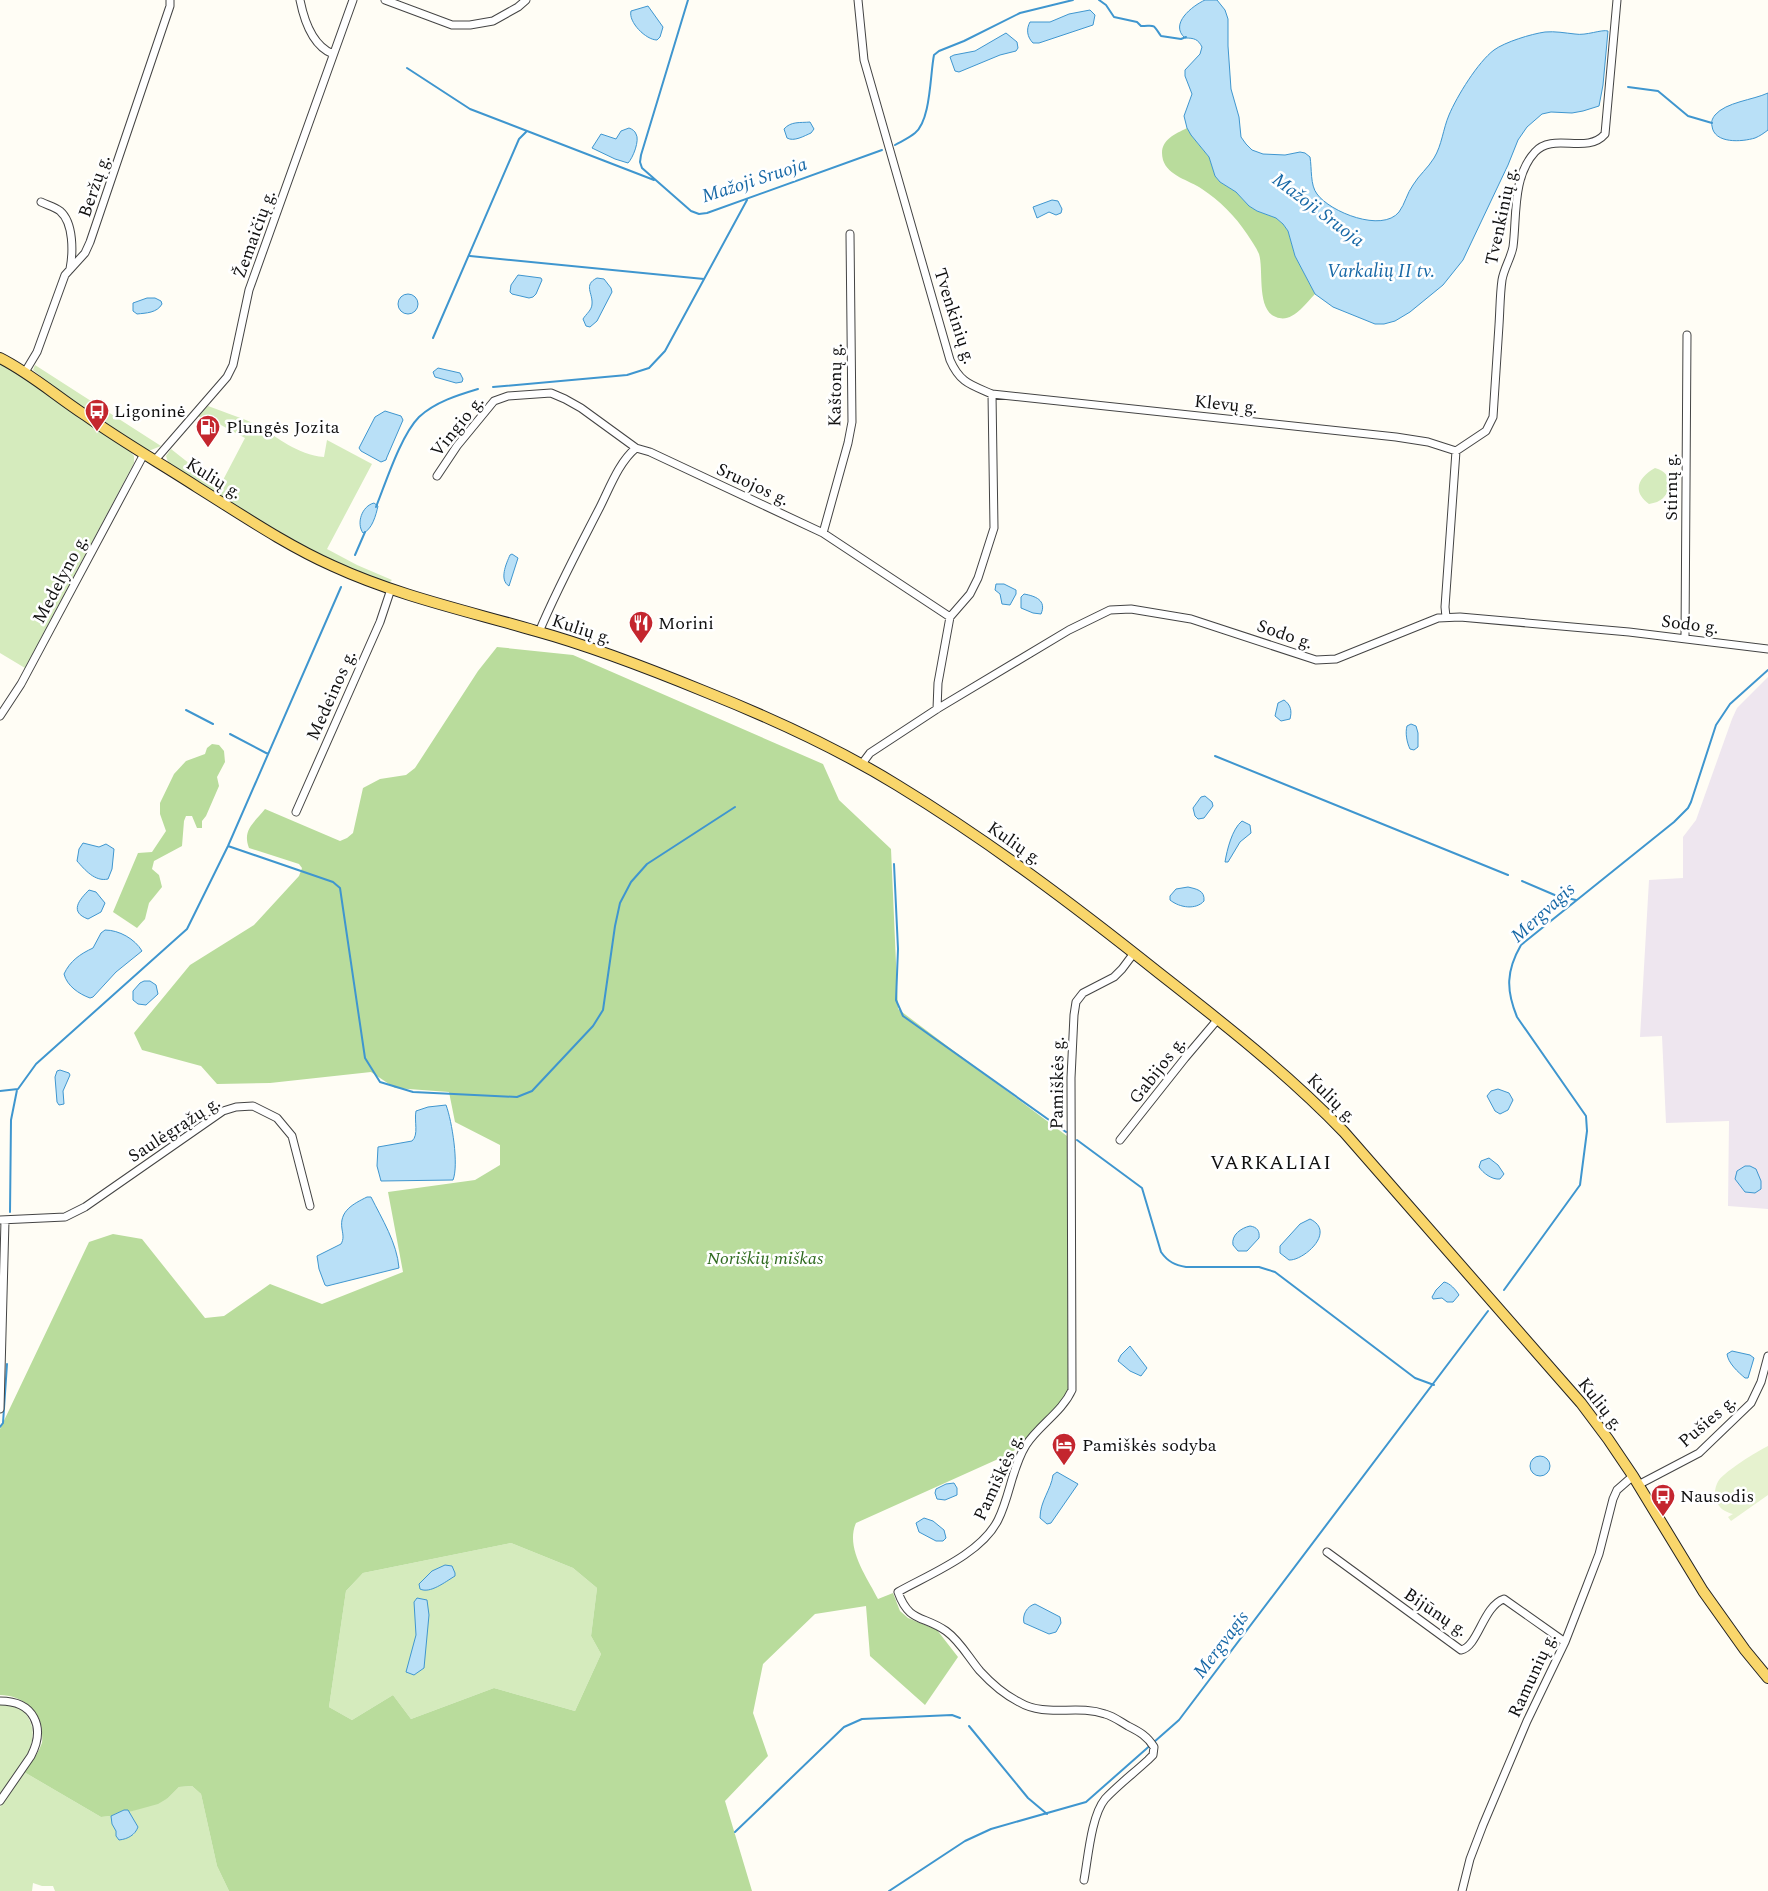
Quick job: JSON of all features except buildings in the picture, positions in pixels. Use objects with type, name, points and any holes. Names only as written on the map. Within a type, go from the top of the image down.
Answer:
[{"type":"main road","name":"Kulių g.","points":[[0,358],[25,372],[82,414],[144,454],[286,542],[330,565],[391,589],[588,647],[706,692],[775,721],[902,788],[1007,856],[1218,1019],[1284,1074],[1370,1160],[1572,1392],[1608,1439],[1636,1481],[1698,1583],[1745,1650],[1768,1678]]},
{"type":"street","name":"Beržų g.","points":[[25,372],[37,352],[59,292],[70,269],[85,253],[90,242],[170,6],[170,0]]},
{"type":"street","points":[[300,0],[308,26],[318,42],[327,52],[333,54]]},
{"type":"street","name":"Žemaičių g.","points":[[155,460],[227,377],[234,365],[249,290],[353,0]]},
{"type":"street","points":[[385,0],[452,25],[470,25],[493,21],[518,7],[526,0]]},
{"type":"street","name":"Tvenkinių g.","points":[[858,0],[864,60],[950,360],[955,373],[962,380],[992,394]]},
{"type":"street","name":"Tvenkinių g.","points":[[1456,451],[1486,431],[1492,416],[1502,281],[1513,249],[1516,201],[1529,159],[1541,147],[1550,144],[1588,144],[1601,139],[1605,134],[1617,0]]},
{"type":"street","points":[[41,202],[60,211],[68,226],[73,251],[70,269]]},
{"type":"street","name":"Kaštonų g.","points":[[823,533],[848,444],[852,422],[850,234]]},
{"type":"street","name":"Stirnų g.","points":[[1685,638],[1687,336]]},
{"type":"street","name":"Vingio g.","points":[[437,476],[494,401],[508,396],[551,393],[581,408],[636,448]]},
{"type":"street","points":[[937,709],[938,683],[950,617],[970,594],[978,578],[994,528],[992,394]]},
{"type":"street","name":"Klevų g.","points":[[992,394],[1396,437],[1428,442],[1456,451]]},
{"type":"street","points":[[539,632],[572,560],[615,476],[629,454],[636,448]]},
{"type":"street","name":"Sruojos g.","points":[[636,448],[650,452],[823,533],[950,617]]},
{"type":"street","points":[[1446,617],[1445,607],[1456,451]]},
{"type":"street","name":"Medelyno g.","points":[[0,716],[21,684],[144,454]]},
{"type":"street","name":"Medeinos g.","points":[[296,812],[380,622],[391,589]]},
{"type":"street","name":"Sodo g.","points":[[861,765],[870,753],[937,709],[1069,630],[1100,613],[1119,608],[1191,619],[1316,660],[1336,659],[1420,624],[1446,617],[1538,623],[1685,638],[1768,649]]},
{"type":"street","name":"Pamiškės g.","points":[[1084,1880],[1087,1850],[1104,1801],[1153,1755],[1154,1747],[1147,1736],[1105,1714],[1087,1711],[1048,1711],[1019,1702],[980,1672],[954,1637],[946,1631],[907,1612],[902,1605],[898,1592],[951,1563],[980,1544],[987,1536],[998,1520],[1026,1446],[1037,1430],[1065,1403],[1072,1390],[1071,1078],[1074,1015],[1076,1002],[1083,993],[1114,977],[1134,953]]},
{"type":"street","name":"Gabijos g.","points":[[1120,1140],[1218,1019]]},
{"type":"street","name":"Saulėgrąžų g.","points":[[3,1220],[65,1217],[85,1207],[223,1111],[236,1107],[252,1106],[277,1118],[292,1136],[310,1206]]},
{"type":"street","points":[[0,1409],[3,1220]]},
{"type":"street","name":"Pušies g.","points":[[1636,1481],[1699,1453],[1751,1403],[1761,1382],[1768,1356]]},
{"type":"street","name":"Ramunių g.","points":[[1462,1891],[1470,1859],[1483,1825],[1527,1721],[1565,1642],[1599,1554],[1613,1498],[1617,1490],[1636,1481]]},
{"type":"street","name":"Bijūnų g.","points":[[1327,1552],[1460,1650],[1468,1646],[1489,1611],[1504,1599],[1565,1642]]},
{"type":"street","points":[[0,1700],[18,1703],[30,1712],[36,1722],[38,1735],[31,1756],[0,1801]]},
{"type":"shaded area","points":[[1768,677],[1768,1209],[1728,1206],[1729,1121],[1666,1123],[1662,1036],[1640,1037],[1649,880],[1683,878],[1683,837],[1696,820],[1732,719],[1737,708]]},
{"type":"green space","points":[[1187,128],[1209,157],[1215,176],[1220,182],[1236,192],[1249,206],[1276,218],[1288,231],[1295,256],[1315,294],[1293,315],[1282,318],[1270,313],[1263,298],[1259,254],[1238,221],[1208,193],[1169,170],[1163,160],[1162,153],[1165,143],[1172,136]]},
{"type":"green space","points":[[0,364],[128,449],[134,456],[134,463],[25,668],[0,653]]},
{"type":"green space","points":[[35,365],[161,446],[148,450],[101,422],[44,381],[33,370]]},
{"type":"green space","points":[[208,406],[255,424],[288,445],[305,453],[324,457],[327,440],[372,464],[327,549],[357,565],[392,580],[389,583],[346,567],[290,540],[168,462],[166,456],[171,449],[190,464],[222,482],[245,438],[208,418],[206,421],[198,416]]},
{"type":"green space","points":[[1655,468],[1666,474],[1671,486],[1663,498],[1649,504],[1640,494],[1639,485],[1641,480]]},
{"type":"green space","name":"Noriškių miškas","points":[[497,647],[573,655],[823,764],[839,800],[891,849],[898,1009],[1067,1136],[1069,1392],[1023,1446],[856,1523],[853,1533],[855,1552],[863,1572],[878,1599],[893,1593],[900,1611],[908,1618],[937,1630],[958,1657],[925,1705],[870,1656],[866,1606],[815,1614],[763,1664],[753,1713],[768,1756],[725,1801],[752,1891],[229,1891],[217,1866],[201,1794],[192,1786],[179,1787],[168,1798],[158,1804],[129,1812],[124,1810],[111,1816],[101,1817],[24,1772],[42,1744],[41,1725],[38,1717],[29,1705],[15,1698],[0,1695],[0,1429],[89,1242],[113,1234],[142,1239],[205,1318],[224,1316],[270,1284],[322,1304],[403,1272],[388,1192],[475,1180],[500,1165],[500,1145],[455,1122],[449,1092],[395,1088],[371,1072],[270,1083],[217,1084],[201,1066],[142,1050],[134,1033],[190,965],[254,925],[299,876],[302,868],[299,864],[249,848],[247,842],[248,831],[265,809],[340,841],[347,838],[353,833],[363,788],[380,779],[406,775],[415,768],[478,671]],"holes":[[[511,1543],[573,1568],[597,1588],[591,1636],[601,1654],[575,1711],[494,1688],[411,1719],[393,1695],[352,1720],[329,1707],[346,1591],[363,1573]]]},
{"type":"green space","points":[[212,744],[219,745],[224,751],[225,762],[217,777],[219,786],[202,821],[202,828],[197,828],[192,816],[186,816],[182,846],[154,861],[152,869],[159,875],[162,887],[149,903],[145,919],[137,928],[113,912],[138,853],[152,852],[166,831],[160,814],[160,803],[174,774],[186,761],[205,754],[207,748]]},
{"type":"green space","points":[[1768,1446],[1768,1495],[1731,1521],[1728,1517],[1733,1514],[1722,1509],[1715,1497],[1718,1482],[1735,1466]]},
{"type":"green space","points":[[511,1543],[573,1568],[597,1588],[591,1636],[601,1654],[575,1711],[494,1688],[411,1719],[393,1695],[352,1720],[329,1707],[346,1591],[363,1573]]},
{"type":"green space","points":[[0,1704],[13,1706],[24,1711],[32,1729],[32,1739],[25,1759],[0,1794]]},
{"type":"green space","points":[[24,1772],[101,1817],[111,1816],[112,1824],[124,1839],[134,1834],[138,1827],[129,1812],[168,1798],[179,1787],[192,1786],[201,1794],[217,1866],[229,1891],[55,1891],[53,1886],[42,1886],[33,1883],[32,1891],[0,1891],[0,1807]]},
{"type":"water","name":"Varkalių II tv.","points":[[1205,0],[1217,0],[1225,10],[1228,19],[1231,89],[1239,117],[1241,137],[1252,150],[1263,154],[1285,155],[1305,153],[1310,157],[1312,182],[1317,194],[1333,207],[1356,218],[1381,221],[1391,218],[1399,212],[1411,188],[1437,153],[1449,115],[1463,89],[1488,55],[1505,44],[1526,36],[1545,32],[1579,34],[1608,31],[1599,106],[1572,113],[1551,112],[1542,114],[1527,127],[1518,140],[1463,260],[1443,285],[1410,312],[1395,321],[1375,324],[1333,307],[1315,294],[1295,256],[1288,231],[1283,224],[1276,218],[1249,206],[1236,192],[1220,182],[1215,176],[1209,157],[1187,128],[1184,116],[1192,94],[1185,76],[1185,70],[1200,54],[1202,47],[1199,42],[1191,38],[1185,38],[1181,33],[1180,27],[1184,16],[1194,6]]},
{"type":"water","points":[[648,6],[663,27],[657,40],[643,34],[632,20],[631,11]]},
{"type":"water","points":[[1090,10],[1095,15],[1093,25],[1039,43],[1033,43],[1028,36],[1030,22],[1050,22],[1069,14]]},
{"type":"water","points":[[1006,33],[1017,42],[1018,48],[1016,51],[1000,55],[959,72],[955,71],[950,57],[975,51]]},
{"type":"water","points":[[1768,93],[1768,130],[1755,138],[1736,141],[1723,139],[1714,132],[1712,120],[1720,111],[1733,104]]},
{"type":"water","points":[[810,122],[814,129],[811,133],[796,139],[787,138],[784,129],[787,126]]},
{"type":"water","points":[[629,128],[635,132],[637,144],[628,163],[592,148],[601,134],[616,139],[621,131]]},
{"type":"water","points":[[1052,200],[1058,201],[1062,209],[1061,213],[1056,215],[1049,212],[1037,218],[1033,207]]},
{"type":"water","points":[[518,275],[541,278],[542,280],[533,297],[529,298],[510,292],[511,285]]},
{"type":"water","points":[[597,278],[604,279],[612,292],[597,321],[590,327],[586,326],[583,319],[592,306],[590,283]]},
{"type":"water","points":[[408,294],[415,297],[418,304],[415,311],[408,314],[401,311],[398,304],[401,297]]},
{"type":"water","points":[[147,298],[155,298],[161,301],[162,304],[151,312],[137,314],[133,311],[133,303]]},
{"type":"water","points":[[438,368],[460,373],[463,379],[462,382],[456,383],[435,377],[433,372]]},
{"type":"water","points":[[385,411],[401,416],[403,420],[386,460],[381,462],[359,448],[375,417]]},
{"type":"water","points":[[374,503],[378,506],[375,518],[369,529],[363,533],[360,525],[361,515],[366,508]]},
{"type":"water","points":[[512,554],[518,558],[509,586],[504,580],[504,572]]},
{"type":"water","points":[[996,584],[1004,584],[1016,590],[1010,605],[1002,604],[1000,594],[995,590]]},
{"type":"water","points":[[1024,594],[1032,596],[1041,602],[1041,614],[1021,608],[1021,597]]},
{"type":"water","points":[[1284,700],[1290,706],[1291,716],[1290,719],[1281,721],[1275,716],[1278,703]]},
{"type":"water","points":[[1411,724],[1416,726],[1418,733],[1418,747],[1414,750],[1410,749],[1406,732],[1407,726]]},
{"type":"water","points":[[1205,796],[1212,802],[1213,806],[1204,818],[1198,819],[1193,808],[1201,797]]},
{"type":"water","points":[[1242,821],[1250,825],[1251,833],[1240,842],[1228,862],[1225,862],[1233,834]]},
{"type":"water","points":[[83,843],[99,847],[106,844],[114,849],[112,869],[108,879],[95,877],[77,861],[79,849]]},
{"type":"water","points":[[1188,887],[1197,889],[1203,894],[1204,901],[1201,904],[1188,907],[1178,905],[1170,900],[1170,896],[1176,889]]},
{"type":"water","points":[[89,890],[96,892],[105,903],[101,912],[88,919],[82,916],[77,909],[79,902]]},
{"type":"water","points":[[105,930],[126,936],[142,951],[116,972],[90,998],[74,989],[64,974],[76,958],[93,948],[101,933]]},
{"type":"water","points":[[144,981],[150,981],[156,985],[158,994],[146,1005],[138,1004],[133,1000],[133,991]]},
{"type":"water","points":[[60,1070],[70,1075],[63,1091],[64,1104],[59,1105],[57,1102],[55,1077],[57,1071]]},
{"type":"water","points":[[1498,1089],[1509,1093],[1513,1100],[1508,1110],[1500,1114],[1495,1111],[1487,1096],[1491,1091]]},
{"type":"water","points":[[446,1105],[454,1143],[455,1173],[453,1180],[381,1181],[377,1166],[378,1147],[412,1141],[416,1132],[416,1111],[428,1107]]},
{"type":"water","points":[[1489,1158],[1498,1165],[1504,1174],[1500,1179],[1488,1176],[1479,1167],[1481,1161]]},
{"type":"water","points":[[1745,1166],[1756,1169],[1761,1181],[1761,1189],[1755,1193],[1745,1192],[1735,1179],[1737,1171]]},
{"type":"water","points":[[367,1197],[371,1197],[388,1231],[398,1259],[399,1268],[327,1286],[319,1269],[317,1256],[341,1244],[343,1240],[342,1223],[345,1213],[352,1205]]},
{"type":"water","points":[[1310,1219],[1317,1225],[1320,1231],[1319,1238],[1309,1251],[1302,1256],[1289,1260],[1280,1253],[1280,1246],[1300,1224]]},
{"type":"water","points":[[1250,1226],[1258,1230],[1259,1238],[1247,1251],[1238,1251],[1233,1245],[1235,1235],[1243,1228]]},
{"type":"water","points":[[1444,1282],[1451,1285],[1459,1295],[1453,1302],[1447,1302],[1442,1298],[1433,1299],[1432,1297]]},
{"type":"water","points":[[1130,1346],[1147,1368],[1141,1376],[1130,1371],[1118,1361]]},
{"type":"water","points":[[1732,1351],[1750,1355],[1754,1358],[1748,1378],[1739,1373],[1729,1361],[1727,1354]]},
{"type":"water","points":[[1540,1456],[1547,1459],[1550,1466],[1547,1473],[1540,1476],[1533,1473],[1530,1466],[1533,1459]]},
{"type":"water","points":[[1057,1472],[1078,1484],[1051,1523],[1047,1524],[1040,1518],[1040,1512],[1053,1475]]},
{"type":"water","points":[[954,1483],[957,1488],[957,1495],[945,1500],[937,1499],[936,1489],[946,1484]]},
{"type":"water","points":[[924,1518],[933,1521],[944,1530],[946,1538],[943,1541],[936,1541],[919,1532],[916,1523]]},
{"type":"water","points":[[445,1565],[452,1566],[455,1576],[433,1589],[420,1589],[419,1584],[432,1571]]},
{"type":"water","points":[[417,1598],[427,1600],[429,1615],[424,1668],[414,1675],[406,1672],[416,1635],[414,1602]]},
{"type":"water","points":[[1035,1604],[1060,1617],[1061,1623],[1056,1632],[1049,1634],[1024,1623],[1026,1611]]},
{"type":"water","points":[[128,1810],[138,1827],[131,1836],[119,1840],[112,1824],[111,1816]]},
{"type":"waterway","name":"Mažoji Sruoja","points":[[688,0],[640,162],[642,168],[691,211],[699,214],[707,213],[882,150]]},
{"type":"waterway","name":"Mažoji Sruoja","points":[[895,145],[915,133],[924,118],[934,55],[1020,13],[1073,0]]},
{"type":"waterway","name":"Mažoji Sruoja","points":[[1099,0],[1106,5],[1114,17],[1137,22],[1141,26],[1153,26],[1161,36],[1181,39],[1186,37]]},
{"type":"waterway","points":[[407,68],[470,109],[654,180]]},
{"type":"waterway","name":"Mažoji Sruoja","points":[[1628,87],[1658,91],[1688,116],[1712,123]]},
{"type":"waterway","points":[[433,338],[519,139],[526,132]]},
{"type":"waterway","points":[[493,387],[627,375],[649,368],[665,351],[747,200]]},
{"type":"waterway","points":[[470,256],[704,279]]},
{"type":"waterway","points":[[376,507],[389,472],[412,425],[425,412],[439,403],[478,389]]},
{"type":"waterway","points":[[355,555],[365,532]]},
{"type":"waterway","points":[[0,1091],[18,1089],[36,1064],[187,929],[228,846],[341,587]]},
{"type":"waterway","name":"Mergvagis","points":[[1504,1290],[1580,1185],[1587,1131],[1586,1116],[1517,1017],[1509,989],[1512,963],[1521,945],[1674,822],[1688,808],[1716,725],[1730,704],[1768,670]]},
{"type":"waterway","points":[[186,710],[213,724]]},
{"type":"waterway","points":[[230,734],[268,754]]},
{"type":"waterway","points":[[1215,756],[1508,875]]},
{"type":"waterway","points":[[228,846],[333,882],[340,888],[365,1058],[380,1082],[413,1092],[517,1097],[532,1091],[593,1026],[603,1010],[620,903],[631,882],[647,864],[735,807]]},
{"type":"waterway","points":[[894,864],[898,949],[896,1000],[903,1016],[1066,1132]]},
{"type":"waterway","points":[[1522,881],[1557,896],[1576,900]]},
{"type":"waterway","points":[[10,1212],[11,1120],[17,1090]]},
{"type":"waterway","points":[[1077,1140],[1142,1188],[1161,1252],[1169,1261],[1186,1267],[1259,1267],[1275,1272],[1415,1378],[1434,1385]]},
{"type":"waterway","name":"Mergvagis","points":[[889,1891],[965,1841],[991,1829],[1086,1802],[1179,1720],[1488,1311]]},
{"type":"waterway","points":[[0,1427],[3,1423],[7,1364]]},
{"type":"waterway","points":[[735,1832],[844,1727],[862,1719],[952,1715],[960,1718]]},
{"type":"waterway","points":[[969,1726],[1028,1798],[1047,1814]]},
{"type":"place","name":"Ligoninė","points":[[97,432]]},
{"type":"place","name":"Plungės Jozita","points":[[208,448]]},
{"type":"place","name":"Morini","points":[[641,644]]},
{"type":"place","name":"Pamiškės sodyba","points":[[1064,1466]]},
{"type":"place","name":"Nausodis","points":[[1663,1517]]},
{"type":"district","name":"VARKALIAI","points":[[1271,1162]]}]
